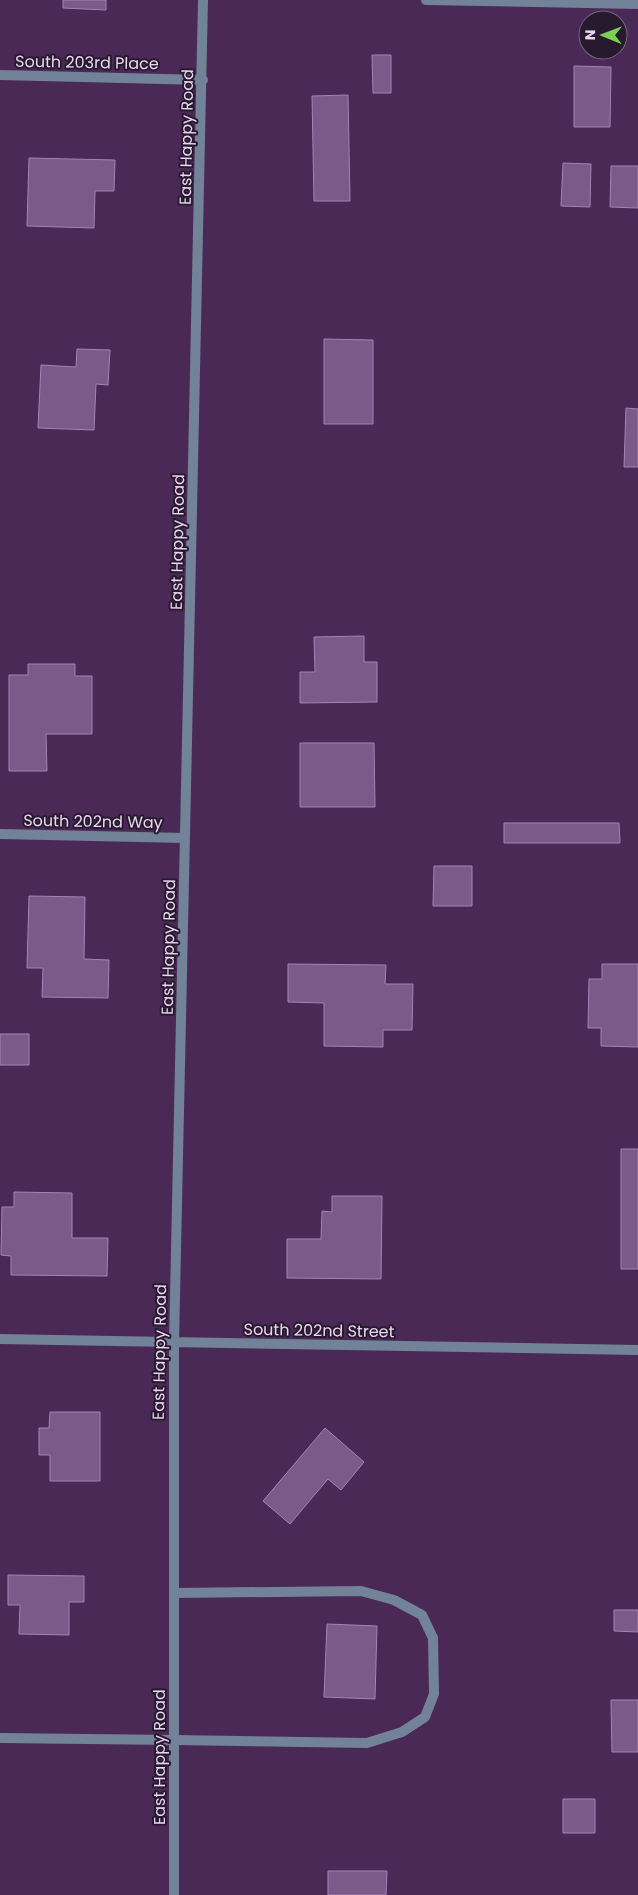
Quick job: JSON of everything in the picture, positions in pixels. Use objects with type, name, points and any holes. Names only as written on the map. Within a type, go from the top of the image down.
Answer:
[{"type":"street","name":"East Happy Road","points":[[174,1895],[174,1343],[203,80],[203,0]]},
{"type":"street","points":[[426,0],[638,4]]},
{"type":"street","name":"South 203rd Place","points":[[0,75],[203,80]]},
{"type":"street","name":"South 202nd Way","points":[[0,834],[185,838]]},
{"type":"street","name":"South 202nd Street","points":[[0,1339],[638,1350]]},
{"type":"street","points":[[0,1738],[367,1743],[402,1732],[425,1717],[434,1694],[433,1638],[422,1615],[394,1600],[361,1591],[174,1593]]},
{"type":"building","points":[[63,0],[106,0],[106,10],[63,8]]},
{"type":"building","points":[[372,55],[391,55],[391,93],[373,93]]},
{"type":"building","points":[[574,66],[611,67],[610,127],[574,127]]},
{"type":"building","points":[[348,95],[350,201],[314,201],[312,96]]},
{"type":"building","points":[[29,158],[115,160],[114,191],[95,191],[94,228],[27,226]]},
{"type":"building","points":[[563,163],[591,164],[590,207],[561,206]]},
{"type":"building","points":[[611,166],[638,166],[638,208],[610,207]]},
{"type":"building","points":[[324,339],[373,340],[373,424],[324,424]]},
{"type":"building","points":[[77,349],[110,350],[108,385],[96,384],[94,430],[38,428],[41,365],[76,367]]},
{"type":"building","points":[[626,408],[638,409],[638,467],[624,467]]},
{"type":"building","points":[[364,636],[364,662],[377,662],[377,702],[300,703],[300,672],[315,672],[314,637]]},
{"type":"building","points":[[28,664],[75,664],[75,676],[92,676],[92,734],[46,734],[47,771],[9,771],[9,675],[28,675]]},
{"type":"building","points":[[300,743],[374,743],[375,807],[300,807]]},
{"type":"building","points":[[504,823],[619,823],[620,843],[504,843]]},
{"type":"building","points":[[434,866],[472,866],[472,906],[433,906]]},
{"type":"building","points":[[29,896],[85,897],[84,959],[109,960],[108,998],[42,997],[43,968],[27,968]]},
{"type":"building","points":[[288,964],[386,965],[385,984],[413,984],[412,1030],[383,1030],[383,1047],[324,1046],[324,1003],[288,1002]]},
{"type":"building","points":[[602,964],[638,964],[638,1047],[601,1046],[601,1028],[588,1028],[589,979],[602,979]]},
{"type":"building","points":[[0,1034],[29,1034],[29,1065],[0,1065]]},
{"type":"building","points":[[621,1149],[638,1149],[638,1269],[621,1269]]},
{"type":"building","points":[[14,1192],[72,1193],[72,1238],[108,1238],[107,1276],[11,1275],[11,1256],[1,1255],[2,1207],[14,1207]]},
{"type":"building","points":[[332,1196],[382,1196],[381,1279],[287,1278],[287,1239],[321,1239],[322,1211],[332,1212]]},
{"type":"building","points":[[50,1412],[100,1412],[100,1481],[50,1481],[50,1455],[39,1455],[39,1428],[49,1428]]},
{"type":"building","points":[[325,1428],[364,1462],[341,1490],[328,1479],[290,1524],[263,1501]]},
{"type":"building","points":[[8,1575],[84,1576],[84,1602],[69,1602],[69,1635],[19,1634],[20,1605],[8,1605]]},
{"type":"building","points":[[614,1610],[638,1610],[638,1632],[614,1631]]},
{"type":"building","points":[[327,1624],[377,1626],[375,1699],[324,1697]]},
{"type":"building","points":[[611,1700],[638,1700],[638,1752],[612,1752]]},
{"type":"building","points":[[563,1799],[595,1799],[595,1833],[563,1833]]},
{"type":"building","points":[[328,1871],[387,1871],[386,1895],[328,1895]]}]
